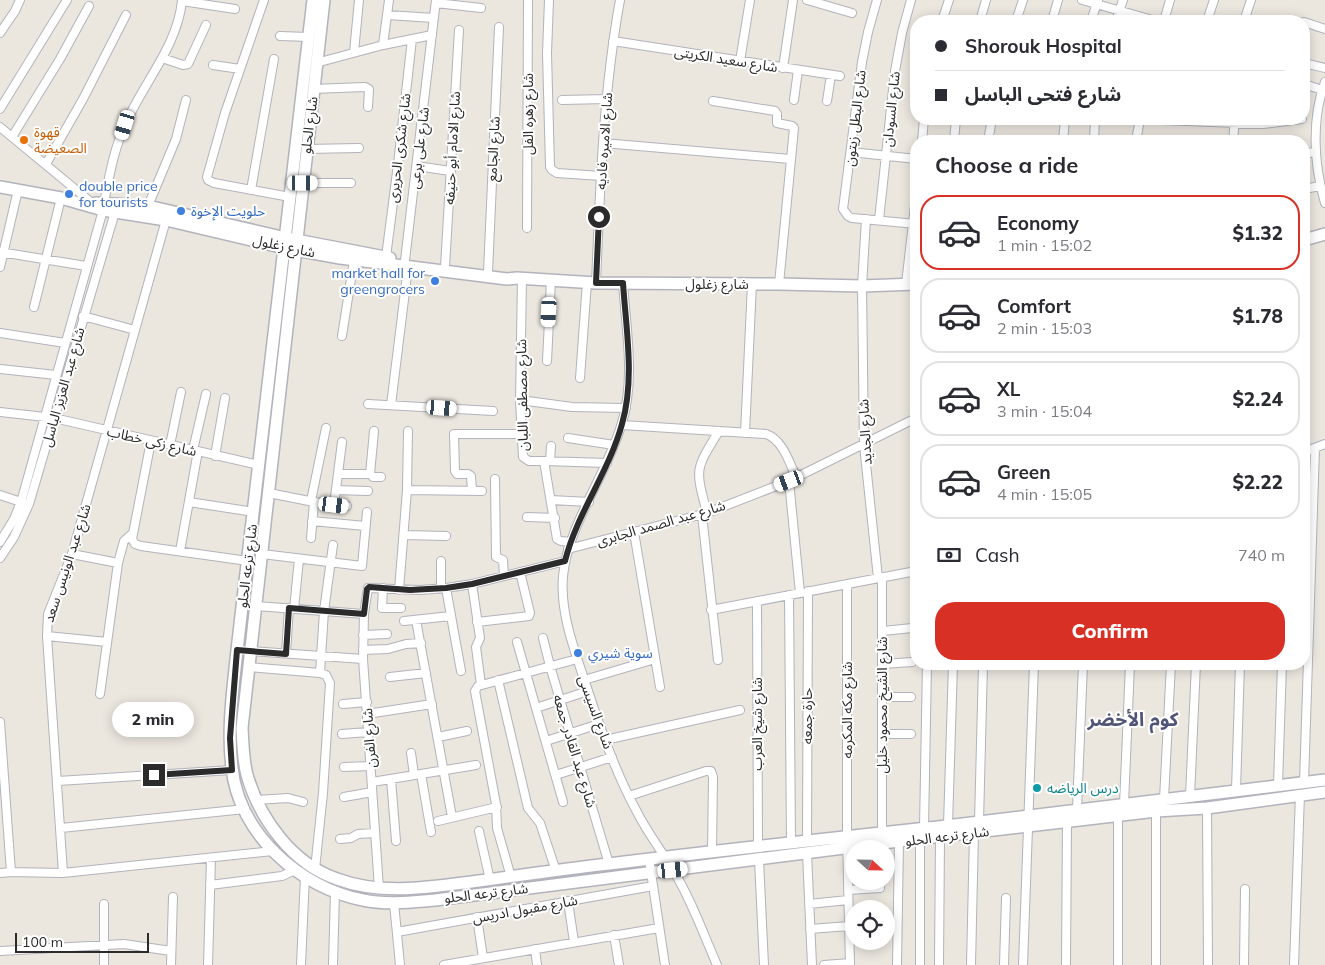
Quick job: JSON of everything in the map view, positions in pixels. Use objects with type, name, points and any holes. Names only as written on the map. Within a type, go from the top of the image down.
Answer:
[{"type":"street","points":[[0,33],[20,0]]},
{"type":"street","points":[[0,109],[67,0]]},
{"type":"street","points":[[264,0],[207,174],[208,180],[214,183],[290,197]]},
{"type":"street","name":"شارع الحلو","points":[[297,245],[303,183],[299,168],[313,0]]},
{"type":"street","name":"شارع الحلو","points":[[285,243],[290,197],[306,149],[324,0]]},
{"type":"street","points":[[354,52],[359,0]]},
{"type":"street","points":[[383,45],[389,0]]},
{"type":"street","name":"شارع زهره الفل","points":[[527,228],[528,0]]},
{"type":"street","points":[[549,0],[547,53],[550,167],[557,173],[601,176]]},
{"type":"street","name":"شارع الاميره فاديه","points":[[580,378],[591,283],[612,41],[620,0]]},
{"type":"street","points":[[740,61],[750,0]]},
{"type":"street","points":[[783,68],[794,0]]},
{"type":"street","points":[[807,0],[852,13]]},
{"type":"street","name":"شارع البطل زيتون","points":[[877,0],[863,54],[843,209],[848,216],[910,223]]},
{"type":"street","name":"شارع السودان","points":[[879,220],[895,71],[902,33],[911,0]]},
{"type":"street","points":[[944,15],[949,0]]},
{"type":"street","points":[[982,15],[986,0]]},
{"type":"street","points":[[1018,15],[1023,0]]},
{"type":"street","points":[[1054,15],[1058,0]]},
{"type":"street","points":[[1082,0],[1097,2],[1134,15]]},
{"type":"street","points":[[1118,15],[1123,0]]},
{"type":"street","points":[[1166,15],[1170,0]]},
{"type":"street","points":[[1209,15],[1214,0]]},
{"type":"street","points":[[1246,15],[1251,0]]},
{"type":"street","points":[[182,1],[234,9]]},
{"type":"street","name":"شارع عبد العزيز الباسل","points":[[0,542],[14,519],[21,502],[86,266],[95,205],[111,171],[125,125],[162,58],[180,18],[182,1]]},
{"type":"street","points":[[436,1],[481,8]]},
{"type":"street","name":"شارع على برعى","points":[[391,405],[436,1]]},
{"type":"street","points":[[1093,15],[1097,2]]},
{"type":"street","points":[[12,137],[60,60],[90,6]]},
{"type":"street","points":[[46,164],[83,99],[126,15]]},
{"type":"street","points":[[387,15],[434,18]]},
{"type":"street","points":[[1310,24],[1325,29]]},
{"type":"street","points":[[162,58],[183,65],[188,64],[206,25]]},
{"type":"street","name":"شارع الجامع","points":[[488,272],[499,27]]},
{"type":"street","name":"شارع الامام أبو حنيفه","points":[[445,267],[459,30]]},
{"type":"street","points":[[316,63],[354,52],[432,35]]},
{"type":"street","points":[[280,36],[309,37]]},
{"type":"street","name":"شارع شكرى الحريرى","points":[[386,257],[412,39]]},
{"type":"street","name":"شارع سعيد الكريتى","points":[[612,41],[840,76]]},
{"type":"street","points":[[251,190],[274,59]]},
{"type":"street","points":[[1310,64],[1325,68]]},
{"type":"street","points":[[214,65],[240,69]]},
{"type":"street","points":[[794,100],[798,70]]},
{"type":"street","points":[[828,101],[832,90],[831,75]]},
{"type":"street","points":[[1310,85],[1324,88],[1317,116],[1316,152],[1320,186],[1325,203]]},
{"type":"street","points":[[313,88],[365,87],[369,89],[368,107]]},
{"type":"street","points":[[562,100],[606,99]]},
{"type":"street","points":[[148,206],[176,139],[186,100]]},
{"type":"street","points":[[713,101],[775,110],[777,123],[794,128],[779,284]]},
{"type":"street","points":[[1310,118],[1317,116]]},
{"type":"street","points":[[0,127],[95,205]]},
{"type":"street","points":[[604,143],[790,159]]},
{"type":"street","points":[[306,149],[359,148]]},
{"type":"street","points":[[850,152],[910,158]]},
{"type":"street","points":[[1310,152],[1316,152]]},
{"type":"street","points":[[417,166],[450,171]]},
{"type":"street","points":[[303,183],[351,183]]},
{"type":"street","points":[[1310,188],[1320,186]]},
{"type":"street","name":"شارع زغلول","points":[[0,187],[95,205],[115,212],[285,243],[386,257],[407,264],[507,279],[520,278],[591,283],[862,286],[910,284]]},
{"type":"street","points":[[0,267],[18,190]]},
{"type":"street","points":[[34,307],[61,198]]},
{"type":"street","name":"شارع زغلول","points":[[95,205],[148,206],[285,243]]},
{"type":"street","name":"شارع عبد العزيز الباسل","points":[[0,558],[14,537],[30,504],[83,316],[115,212]]},
{"type":"street","name":"شارع الجديد","points":[[866,219],[862,286],[864,445],[880,578]]},
{"type":"street","name":"شارع عبد الونيس سعد","points":[[63,873],[47,636],[48,614],[72,554],[166,220]]},
{"type":"street","points":[[1310,238],[1325,234]]},
{"type":"street","name":"شارع ترعه الحلو","points":[[285,243],[237,650],[230,738],[232,770],[237,790],[245,809],[273,851],[300,873],[335,892],[364,900],[394,903],[651,874],[845,848]]},
{"type":"street","name":"شارع زغلول","points":[[297,245],[354,260],[445,267],[511,275],[520,278]]},
{"type":"street","name":"شارع ترعه الحلو","points":[[297,245],[242,728],[247,775],[256,800],[279,837],[315,869],[335,879],[349,883],[400,889],[490,880],[649,859],[948,825],[979,822],[1067,821],[1156,811],[1207,808],[1325,792]]},
{"type":"street","points":[[2,252],[86,266]]},
{"type":"street","points":[[342,336],[354,260]]},
{"type":"street","name":"شارع مصطفى اللبان","points":[[520,278],[520,400],[524,459],[529,461],[547,461],[557,539],[570,546]]},
{"type":"street","points":[[547,361],[551,280]]},
{"type":"street","name":"شارع السيسى","points":[[623,283],[628,370],[626,408],[622,426],[565,561],[563,601],[577,659],[599,724],[628,796],[645,828],[685,891],[718,965]]},
{"type":"street","points":[[622,426],[745,433],[752,284]]},
{"type":"street","points":[[83,316],[135,330]]},
{"type":"street","points":[[0,334],[65,343]]},
{"type":"street","points":[[0,369],[56,375]]},
{"type":"street","points":[[170,445],[182,392]]},
{"type":"street","points":[[180,551],[206,394]]},
{"type":"street","points":[[216,456],[225,398]]},
{"type":"street","points":[[520,400],[572,407],[626,408]]},
{"type":"street","points":[[368,404],[493,411]]},
{"type":"street","name":"شارع زكى خطاب","points":[[0,412],[54,418],[259,465]]},
{"type":"street","name":"شارع عبد الصمد الجابرى","points":[[570,546],[704,514],[792,479],[910,421]]},
{"type":"street","points":[[311,538],[313,502],[326,428]]},
{"type":"street","points":[[399,590],[407,490],[408,431]]},
{"type":"street","points":[[718,660],[711,610],[704,514],[698,470],[719,431]]},
{"type":"street","points":[[370,474],[374,432]]},
{"type":"street","points":[[472,490],[471,476],[459,474],[455,471],[455,433],[522,434]]},
{"type":"street","name":"حارة جمعه","points":[[745,433],[766,434],[776,439],[781,445],[792,479],[804,592],[807,841]]},
{"type":"street","points":[[568,438],[614,445]]},
{"type":"street","points":[[151,441],[132,534],[132,540],[135,544],[248,561]]},
{"type":"street","points":[[334,505],[342,442]]},
{"type":"street","points":[[1310,450],[1325,444]]},
{"type":"street","points":[[551,446],[547,461],[607,463]]},
{"type":"street","points":[[1310,600],[1315,448]]},
{"type":"street","points":[[338,474],[370,474],[373,477],[381,477]]},
{"type":"street","points":[[494,479],[496,557],[503,560],[504,576]]},
{"type":"street","points":[[336,490],[368,491]]},
{"type":"street","points":[[407,490],[482,491]]},
{"type":"street","points":[[269,493],[313,502],[347,506]]},
{"type":"street","points":[[0,495],[30,504]]},
{"type":"street","points":[[551,500],[589,502]]},
{"type":"street","points":[[189,502],[254,512]]},
{"type":"street","points":[[262,554],[362,566],[367,512]]},
{"type":"street","points":[[527,517],[555,518]]},
{"type":"street","points":[[312,521],[365,526]]},
{"type":"street","points":[[634,532],[660,687]]},
{"type":"street","points":[[100,694],[118,563],[124,541],[132,534]]},
{"type":"street","points":[[404,535],[446,536]]},
{"type":"street","points":[[315,869],[323,793],[330,683],[323,674],[322,656],[324,611],[332,545]]},
{"type":"street","points":[[72,554],[118,563]]},
{"type":"street","points":[[286,654],[291,608],[300,559]]},
{"type":"street","points":[[441,561],[444,588],[461,671]]},
{"type":"street","points":[[401,608],[382,608],[383,588],[399,590],[444,588],[472,584],[565,561]]},
{"type":"street","points":[[477,622],[527,617],[530,615],[520,572]]},
{"type":"street","points":[[711,610],[910,572]]},
{"type":"street","name":"شارع الشيخ محمود خليل","points":[[880,578],[883,631],[882,832]]},
{"type":"street","points":[[472,584],[480,640],[476,646],[481,685]]},
{"type":"street","name":"شارع مكه المكرمه","points":[[847,584],[848,840]]},
{"type":"street","name":"شارع الفرن","points":[[380,888],[363,659],[363,635],[368,588],[383,588]]},
{"type":"street","points":[[789,595],[791,843]]},
{"type":"street","name":"شارع شيخ العرب","points":[[757,601],[758,847]]},
{"type":"street","points":[[256,606],[364,614]]},
{"type":"street","points":[[404,621],[451,616]]},
{"type":"street","points":[[416,620],[452,817]]},
{"type":"street","points":[[883,631],[910,628]]},
{"type":"street","points":[[363,635],[387,634]]},
{"type":"street","points":[[47,636],[107,642]]},
{"type":"street","name":"شارع عبد القادر جمعه","points":[[543,638],[569,734],[581,767],[609,864]]},
{"type":"street","points":[[517,642],[563,802]]},
{"type":"street","points":[[363,650],[388,649],[406,644],[421,643]]},
{"type":"street","points":[[237,650],[363,659]]},
{"type":"street","points":[[511,877],[497,828],[497,807],[474,691],[481,685],[577,659]]},
{"type":"street","points":[[584,680],[656,659]]},
{"type":"street","points":[[883,664],[910,662]]},
{"type":"street","points":[[249,667],[323,674]]},
{"type":"street","points":[[924,828],[928,670]]},
{"type":"street","points":[[948,825],[953,670]]},
{"type":"street","points":[[979,822],[983,670]]},
{"type":"street","points":[[1023,965],[1034,670]]},
{"type":"street","points":[[1077,809],[1082,670]]},
{"type":"street","points":[[1124,804],[1130,670]]},
{"type":"street","points":[[1164,799],[1171,670]]},
{"type":"street","points":[[1190,796],[1196,670]]},
{"type":"street","points":[[1236,790],[1240,670]]},
{"type":"street","points":[[1278,785],[1282,670]]},
{"type":"street","points":[[1304,782],[1308,670]]},
{"type":"street","points":[[390,677],[426,673]]},
{"type":"street","points":[[498,680],[527,805],[540,823],[556,871]]},
{"type":"street","points":[[536,708],[588,691]]},
{"type":"street","points":[[882,697],[911,697]]},
{"type":"street","points":[[343,704],[366,702]]},
{"type":"street","points":[[367,714],[432,704]]},
{"type":"street","points":[[605,740],[740,710]]},
{"type":"street","points":[[0,722],[11,872]]},
{"type":"street","points":[[546,741],[599,724]]},
{"type":"street","points":[[438,737],[467,731]]},
{"type":"street","points":[[342,734],[368,732]]},
{"type":"street","points":[[882,734],[911,734]]},
{"type":"street","points":[[411,753],[431,832]]},
{"type":"street","points":[[556,776],[612,757]]},
{"type":"street","points":[[372,782],[476,765]]},
{"type":"street","points":[[344,766],[371,766]]},
{"type":"street","points":[[58,781],[232,770]]},
{"type":"street","points":[[628,796],[711,771],[713,777],[712,852]]},
{"type":"street","points":[[391,779],[396,840]]},
{"type":"street","name":"شارع ترعه الحلو","points":[[895,842],[974,833],[1077,809],[1325,780]]},
{"type":"street","points":[[344,797],[372,792]]},
{"type":"street","points":[[1294,965],[1300,794]]},
{"type":"street","points":[[256,800],[288,798],[303,802]]},
{"type":"street","points":[[438,821],[497,807]]},
{"type":"street","points":[[1207,808],[1208,965]]},
{"type":"street","points":[[61,828],[245,809]]},
{"type":"street","points":[[1156,811],[1156,965]]},
{"type":"street","points":[[1118,816],[1118,965]]},
{"type":"street","points":[[1066,965],[1067,821]]},
{"type":"street","points":[[479,831],[490,880]]},
{"type":"street","points":[[340,839],[352,838],[358,834],[375,833]]},
{"type":"street","points":[[971,965],[974,833]]},
{"type":"street","points":[[939,965],[940,837]]},
{"type":"street","points":[[920,839],[920,965]]},
{"type":"street","points":[[897,965],[899,842]]},
{"type":"street","points":[[0,874],[11,872],[76,873],[273,851]]},
{"type":"street","points":[[807,854],[812,965]]},
{"type":"street","points":[[208,965],[210,858]]},
{"type":"street","points":[[649,859],[665,965]]},
{"type":"street","points":[[759,860],[764,965]]},
{"type":"street","points":[[210,885],[300,873],[301,965]]},
{"type":"street","points":[[463,883],[464,896]]},
{"type":"street","name":"شارع مقبول ادريس","points":[[397,932],[653,886]]},
{"type":"street","points":[[1244,965],[1246,888]]},
{"type":"street","name":"شارع مكه المكرمه","points":[[848,890],[848,900]]},
{"type":"street","points":[[333,965],[335,892]]},
{"type":"street","points":[[171,965],[172,897]]},
{"type":"street","points":[[1004,965],[1006,898]]},
{"type":"street","points":[[809,904],[845,900]]},
{"type":"street","points":[[568,901],[574,942]]},
{"type":"street","points":[[394,903],[400,965]]},
{"type":"street","points":[[104,904],[104,965]]},
{"type":"street","points":[[477,917],[483,958]]},
{"type":"street","points":[[810,929],[845,926]]},
{"type":"street","points":[[444,965],[468,963],[483,958],[660,928]]},
{"type":"street","points":[[614,935],[619,965]]},
{"type":"street","points":[[0,952],[104,944],[124,944],[171,951]]},
{"type":"street","points":[[535,949],[537,965]]},
{"type":"street","name":"شارع مكه المكرمه","points":[[850,950],[850,964]]},
{"type":"street","points":[[824,965],[850,964]]},
{"type":"place","name":"قهوة الصعيضة","points":[[24,140]]},
{"type":"place","name":"double price for tourists","points":[[69,194]]},
{"type":"place","name":"حلويت الإخوة","points":[[181,211]]},
{"type":"place","name":"market hall for greengrocers","points":[[435,281]]},
{"type":"place","name":"سوية شيري","points":[[578,653]]},
{"type":"place","name":"درس الرياضه","points":[[1037,788]]},
{"type":"district","name":"كوم الأخضر","points":[[1133,719]]},
{"type":"route","points":[[154,775],[232,770],[230,738],[237,650],[286,654],[289,608],[364,614],[367,589],[369,587],[399,590],[446,588],[472,584],[565,561],[568,549],[622,426],[628,394],[623,283],[596,283],[599,217]]}]
